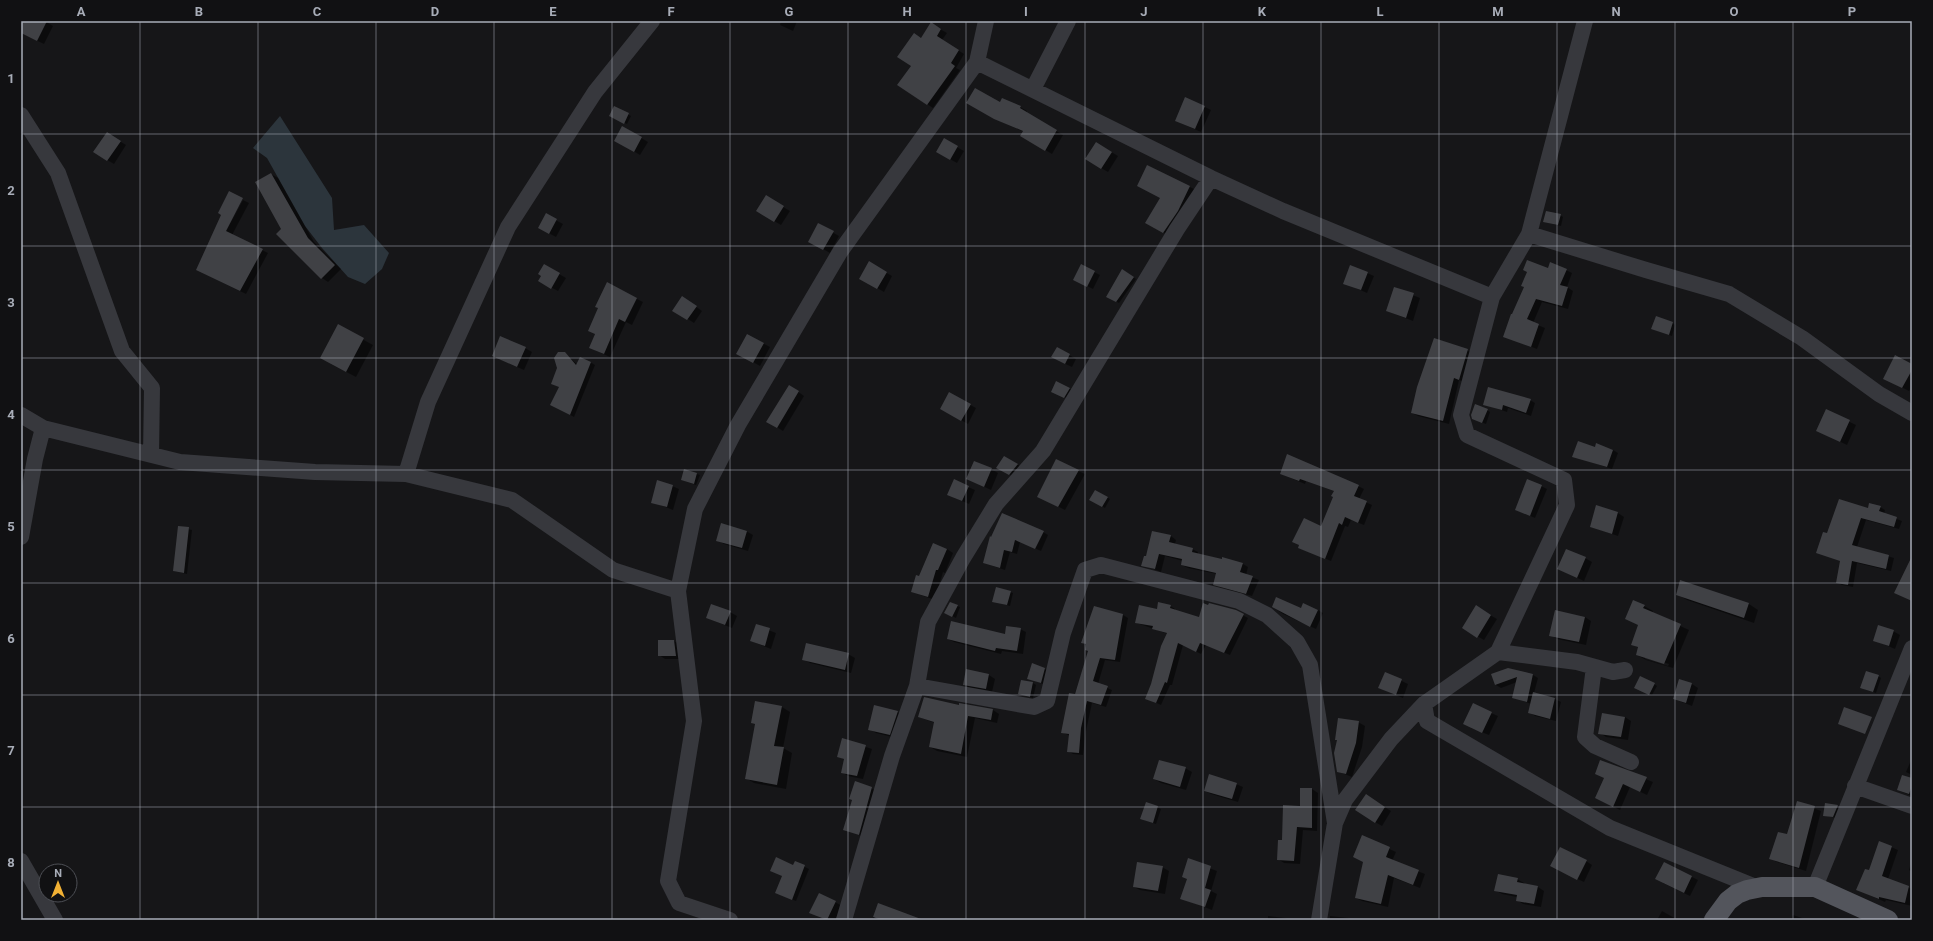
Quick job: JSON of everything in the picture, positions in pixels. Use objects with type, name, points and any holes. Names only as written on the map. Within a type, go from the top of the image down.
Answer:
[{"type":"main road","points":[[1714,920],[1728,901],[1747,890],[1758,888],[1815,888],[1888,920]]},
{"type":"street","points":[[406,474],[428,402],[508,227],[595,92],[652,21]]},
{"type":"street","points":[[730,920],[679,903],[668,881],[694,721],[678,591],[695,509],[738,425],[840,252],[977,62],[986,21]]},
{"type":"street","points":[[1033,89],[1068,21]]},
{"type":"street","points":[[1319,920],[1335,823],[1345,800],[1391,739],[1424,704],[1498,652],[1567,505],[1564,480],[1468,435],[1461,415],[1492,297],[1529,234],[1585,21]]},
{"type":"street","points":[[977,62],[1211,178],[1283,211],[1492,297]]},
{"type":"street","points":[[21,115],[58,173],[122,351],[152,388],[151,455]]},
{"type":"street","points":[[844,920],[892,756],[917,686],[928,622],[963,558],[996,504],[1043,451],[1176,228],[1211,178]]},
{"type":"street","points":[[1529,234],[1730,294],[1802,338],[1879,394],[1912,413]]},
{"type":"street","points":[[21,416],[43,428],[180,462],[315,472],[406,474],[512,500],[613,570],[678,591]]},
{"type":"street","points":[[21,537],[35,459],[43,428]]},
{"type":"street","points":[[917,686],[1034,707],[1047,701],[1063,633],[1086,570],[1101,565],[1239,601],[1267,614],[1297,642],[1310,665],[1335,823]]},
{"type":"street","points":[[1815,888],[1912,648]]},
{"type":"street","points":[[1498,652],[1577,662],[1613,672],[1625,670]]},
{"type":"street","points":[[1594,667],[1585,737],[1594,746],[1631,762]]},
{"type":"street","points":[[1424,704],[1428,721],[1610,828],[1758,888]]},
{"type":"street","points":[[1855,786],[1912,806]]},
{"type":"street","points":[[21,862],[55,920]]},
{"type":"shaded area","points":[[280,116],[332,198],[334,230],[364,225],[389,253],[382,269],[365,284],[348,277],[322,248],[305,226],[267,158],[253,148]]},
{"type":"building","points":[[21,21],[47,21],[37,41],[21,33]]},
{"type":"building","points":[[931,22],[941,29],[937,36],[959,50],[951,63],[955,66],[927,105],[897,85],[911,66],[897,57],[914,33],[921,38]]},
{"type":"building","points":[[975,88],[1000,102],[1002,98],[1021,106],[1020,108],[1057,130],[1045,151],[1020,136],[1023,131],[994,119],[966,103]]},
{"type":"building","points":[[1185,97],[1205,106],[1195,129],[1175,121]]},
{"type":"building","points":[[614,106],[629,113],[624,124],[609,116]]},
{"type":"building","points":[[622,126],[642,137],[634,152],[614,141]]},
{"type":"building","points":[[107,132],[121,141],[107,161],[93,152]]},
{"type":"building","points":[[944,138],[958,146],[950,160],[936,152]]},
{"type":"building","points":[[1096,142],[1112,152],[1101,169],[1085,159]]},
{"type":"building","points":[[1147,165],[1190,186],[1178,211],[1163,233],[1145,223],[1160,198],[1137,186]]},
{"type":"building","points":[[271,173],[308,238],[335,265],[321,279],[276,234],[281,229],[255,182]]},
{"type":"building","points":[[229,191],[243,198],[226,231],[263,249],[240,291],[196,270],[221,215],[218,213]]},
{"type":"building","points":[[766,195],[784,206],[774,222],[756,211]]},
{"type":"building","points":[[1546,211],[1561,214],[1558,225],[1543,222]]},
{"type":"building","points":[[546,213],[557,219],[549,234],[538,228]]},
{"type":"building","points":[[818,223],[834,231],[823,250],[808,242]]},
{"type":"building","points":[[1527,260],[1548,268],[1550,262],[1567,269],[1560,285],[1568,287],[1562,306],[1536,299],[1527,319],[1539,324],[1531,347],[1503,337],[1511,314],[1524,287],[1521,286],[1527,272],[1523,270]]},
{"type":"building","points":[[869,261],[887,272],[877,289],[859,279]]},
{"type":"building","points":[[544,264],[560,273],[551,289],[538,281],[541,276],[538,274]]},
{"type":"building","points":[[1081,264],[1095,271],[1087,287],[1073,280]]},
{"type":"building","points":[[1350,265],[1368,272],[1361,290],[1343,284]]},
{"type":"building","points":[[1122,269],[1134,277],[1116,302],[1106,297]]},
{"type":"building","points":[[607,282],[637,298],[625,322],[619,319],[604,354],[589,348],[595,334],[588,331],[598,308],[595,307]]},
{"type":"building","points":[[1394,287],[1414,293],[1406,318],[1386,311]]},
{"type":"building","points":[[682,296],[697,306],[687,320],[672,311]]},
{"type":"building","points":[[1656,316],[1673,322],[1669,335],[1651,329]]},
{"type":"building","points":[[338,324],[364,338],[346,372],[320,358]]},
{"type":"building","points":[[747,334],[764,343],[753,363],[736,354]]},
{"type":"building","points":[[500,336],[526,347],[517,367],[492,356]]},
{"type":"building","points":[[1434,338],[1468,349],[1459,380],[1454,378],[1443,421],[1411,413],[1417,387]]},
{"type":"building","points":[[1057,347],[1070,354],[1065,364],[1051,357]]},
{"type":"building","points":[[558,352],[565,352],[576,365],[580,357],[591,362],[570,415],[550,405],[559,387],[551,384],[557,368],[554,358]]},
{"type":"building","points":[[1895,355],[1912,364],[1912,370],[1902,388],[1883,379]]},
{"type":"building","points":[[1056,381],[1070,388],[1064,398],[1051,392]]},
{"type":"building","points":[[789,385],[799,391],[777,428],[766,422]]},
{"type":"building","points":[[1488,387],[1531,399],[1526,413],[1503,405],[1502,410],[1483,405]]},
{"type":"building","points":[[949,392],[971,404],[961,421],[940,409]]},
{"type":"building","points":[[1475,404],[1488,409],[1482,423],[1472,419],[1471,415]]},
{"type":"building","points":[[1826,409],[1850,420],[1840,442],[1816,431]]},
{"type":"building","points":[[1578,441],[1595,447],[1596,443],[1613,450],[1607,467],[1572,457]]},
{"type":"building","points":[[1287,454],[1359,485],[1354,496],[1367,501],[1358,523],[1345,517],[1342,525],[1339,523],[1325,559],[1298,548],[1299,545],[1292,542],[1304,518],[1321,526],[1334,491],[1300,479],[1299,481],[1280,474]]},
{"type":"building","points":[[1004,456],[1018,464],[1009,475],[996,468]]},
{"type":"building","points":[[1056,459],[1079,470],[1058,507],[1037,497]]},
{"type":"building","points":[[974,461],[992,468],[984,487],[966,479]]},
{"type":"building","points":[[684,469],[697,473],[694,484],[681,480]]},
{"type":"building","points":[[954,479],[969,486],[962,501],[947,495]]},
{"type":"building","points":[[1527,479],[1542,485],[1530,516],[1515,510]]},
{"type":"building","points":[[657,480],[673,485],[667,507],[651,503]]},
{"type":"building","points":[[1095,490],[1108,497],[1102,507],[1089,500]]},
{"type":"building","points":[[1839,499],[1868,508],[1869,503],[1881,506],[1879,511],[1897,517],[1894,527],[1861,518],[1852,545],[1889,555],[1886,569],[1852,561],[1848,585],[1836,583],[1840,561],[1816,553],[1823,532],[1827,533]]},
{"type":"building","points":[[1596,505],[1618,512],[1612,534],[1590,527]]},
{"type":"building","points":[[1002,513],[1044,531],[1035,549],[1015,540],[1012,552],[1004,550],[1000,568],[983,563],[990,536],[991,537]]},
{"type":"building","points":[[721,523],[747,531],[742,548],[716,541]]},
{"type":"building","points":[[178,526],[189,527],[184,573],[173,571]]},
{"type":"building","points":[[1152,531],[1171,535],[1169,542],[1193,548],[1192,552],[1222,559],[1222,557],[1243,563],[1240,572],[1253,576],[1246,594],[1213,585],[1216,573],[1181,565],[1182,559],[1159,554],[1155,569],[1141,566],[1144,556],[1146,556]]},
{"type":"building","points":[[933,543],[947,549],[938,570],[936,570],[928,597],[911,592],[916,575],[919,576]]},
{"type":"building","points":[[1566,549],[1586,557],[1577,578],[1557,569]]},
{"type":"building","points":[[1912,556],[1912,601],[1894,593]]},
{"type":"building","points":[[1680,580],[1749,603],[1744,618],[1676,595]]},
{"type":"building","points":[[996,587],[1011,591],[1007,605],[992,602]]},
{"type":"building","points":[[1276,597],[1301,608],[1303,603],[1318,610],[1310,627],[1272,607]]},
{"type":"building","points":[[1633,600],[1645,605],[1643,608],[1681,624],[1664,664],[1636,655],[1638,647],[1631,645],[1638,625],[1625,619]]},
{"type":"building","points":[[950,602],[958,605],[952,617],[944,613]]},
{"type":"building","points":[[1158,602],[1171,605],[1170,608],[1199,617],[1203,603],[1208,605],[1209,603],[1236,610],[1244,614],[1224,653],[1200,643],[1196,652],[1178,643],[1167,683],[1165,682],[1156,703],[1145,699],[1151,684],[1161,646],[1167,633],[1152,629],[1153,626],[1135,623],[1139,605],[1157,609]]},
{"type":"building","points":[[711,604],[731,611],[725,625],[706,618]]},
{"type":"building","points":[[1476,605],[1491,615],[1477,638],[1462,628]]},
{"type":"building","points":[[1094,606],[1123,614],[1115,660],[1100,658],[1093,681],[1108,686],[1101,705],[1087,701],[1081,728],[1079,753],[1067,752],[1069,734],[1061,733],[1069,693],[1075,694],[1088,651],[1085,650],[1086,644],[1081,643]]},
{"type":"building","points":[[1555,610],[1585,617],[1579,642],[1549,636]]},
{"type":"building","points":[[951,621],[1005,634],[1006,626],[1021,628],[1017,651],[996,648],[995,651],[947,639]]},
{"type":"building","points":[[756,624],[770,628],[765,646],[750,641]]},
{"type":"building","points":[[1878,625],[1894,630],[1889,646],[1873,641]]},
{"type":"building","points":[[658,640],[674,640],[676,656],[658,656]]},
{"type":"building","points":[[806,643],[849,653],[845,670],[802,660]]},
{"type":"building","points":[[1032,663],[1045,668],[1041,683],[1027,679]]},
{"type":"building","points":[[1508,668],[1533,674],[1527,702],[1512,698],[1517,677],[1495,685],[1491,674]]},
{"type":"building","points":[[966,669],[989,674],[986,689],[963,685]]},
{"type":"building","points":[[1866,671],[1879,675],[1873,692],[1860,688]]},
{"type":"building","points":[[1385,672],[1402,679],[1396,695],[1378,688]]},
{"type":"building","points":[[1640,676],[1655,683],[1649,695],[1634,688]]},
{"type":"building","points":[[1679,679],[1692,683],[1686,703],[1673,699]]},
{"type":"building","points":[[1021,680],[1033,682],[1030,697],[1018,694]]},
{"type":"building","points":[[1533,692],[1555,698],[1550,719],[1528,713]]},
{"type":"building","points":[[924,697],[959,705],[959,703],[993,709],[991,720],[968,716],[961,754],[929,747],[934,722],[918,717]]},
{"type":"building","points":[[755,701],[782,706],[774,746],[784,747],[777,785],[745,779],[755,724],[751,723]]},
{"type":"building","points":[[1473,703],[1492,712],[1482,733],[1463,724]]},
{"type":"building","points":[[874,705],[898,711],[890,735],[868,730]]},
{"type":"building","points":[[1844,707],[1872,717],[1865,734],[1838,724]]},
{"type":"building","points":[[1602,713],[1625,717],[1621,737],[1598,734]]},
{"type":"building","points":[[1338,718],[1359,721],[1356,743],[1346,774],[1337,772],[1334,753],[1337,740],[1335,740]]},
{"type":"building","points":[[842,738],[866,745],[857,776],[841,773],[844,759],[837,757]]},
{"type":"building","points":[[1159,760],[1186,767],[1180,787],[1153,779]]},
{"type":"building","points":[[1600,760],[1647,777],[1640,792],[1623,784],[1613,807],[1595,798],[1604,778],[1595,774]]},
{"type":"building","points":[[1209,774],[1237,783],[1232,799],[1204,791]]},
{"type":"building","points":[[1902,775],[1912,778],[1912,786],[1909,794],[1897,790]]},
{"type":"building","points":[[855,781],[872,787],[859,835],[843,830],[852,800],[849,799]]},
{"type":"building","points":[[1300,788],[1312,788],[1312,828],[1297,827],[1294,861],[1277,860],[1278,840],[1282,840],[1283,805],[1300,806]]},
{"type":"building","points":[[1366,794],[1385,807],[1375,823],[1355,810]]},
{"type":"building","points":[[1797,801],[1815,806],[1799,868],[1769,859],[1778,832],[1787,834]]},
{"type":"building","points":[[1146,802],[1158,806],[1153,823],[1140,819]]},
{"type":"building","points":[[1825,803],[1838,805],[1833,817],[1823,816]]},
{"type":"building","points":[[1362,835],[1390,847],[1386,857],[1419,870],[1413,885],[1388,875],[1381,904],[1355,898],[1363,862],[1353,857]]},
{"type":"building","points":[[1879,841],[1892,846],[1882,876],[1909,886],[1905,903],[1879,897],[1879,899],[1856,890],[1865,869],[1869,870]]},
{"type":"building","points":[[1560,847],[1587,860],[1577,880],[1550,866]]},
{"type":"building","points":[[776,857],[793,865],[795,861],[805,865],[792,900],[775,893],[782,876],[770,871]]},
{"type":"building","points":[[1188,858],[1211,866],[1205,888],[1211,890],[1205,907],[1180,899],[1187,879],[1182,877]]},
{"type":"building","points":[[1137,862],[1163,866],[1158,891],[1133,887]]},
{"type":"building","points":[[1664,862],[1692,876],[1684,893],[1655,879]]},
{"type":"building","points":[[1498,874],[1518,878],[1517,882],[1538,886],[1534,904],[1516,901],[1517,895],[1494,891]]},
{"type":"building","points":[[819,893],[836,901],[827,920],[809,913]]},
{"type":"building","points":[[878,903],[921,919],[881,920],[873,917]]}]
